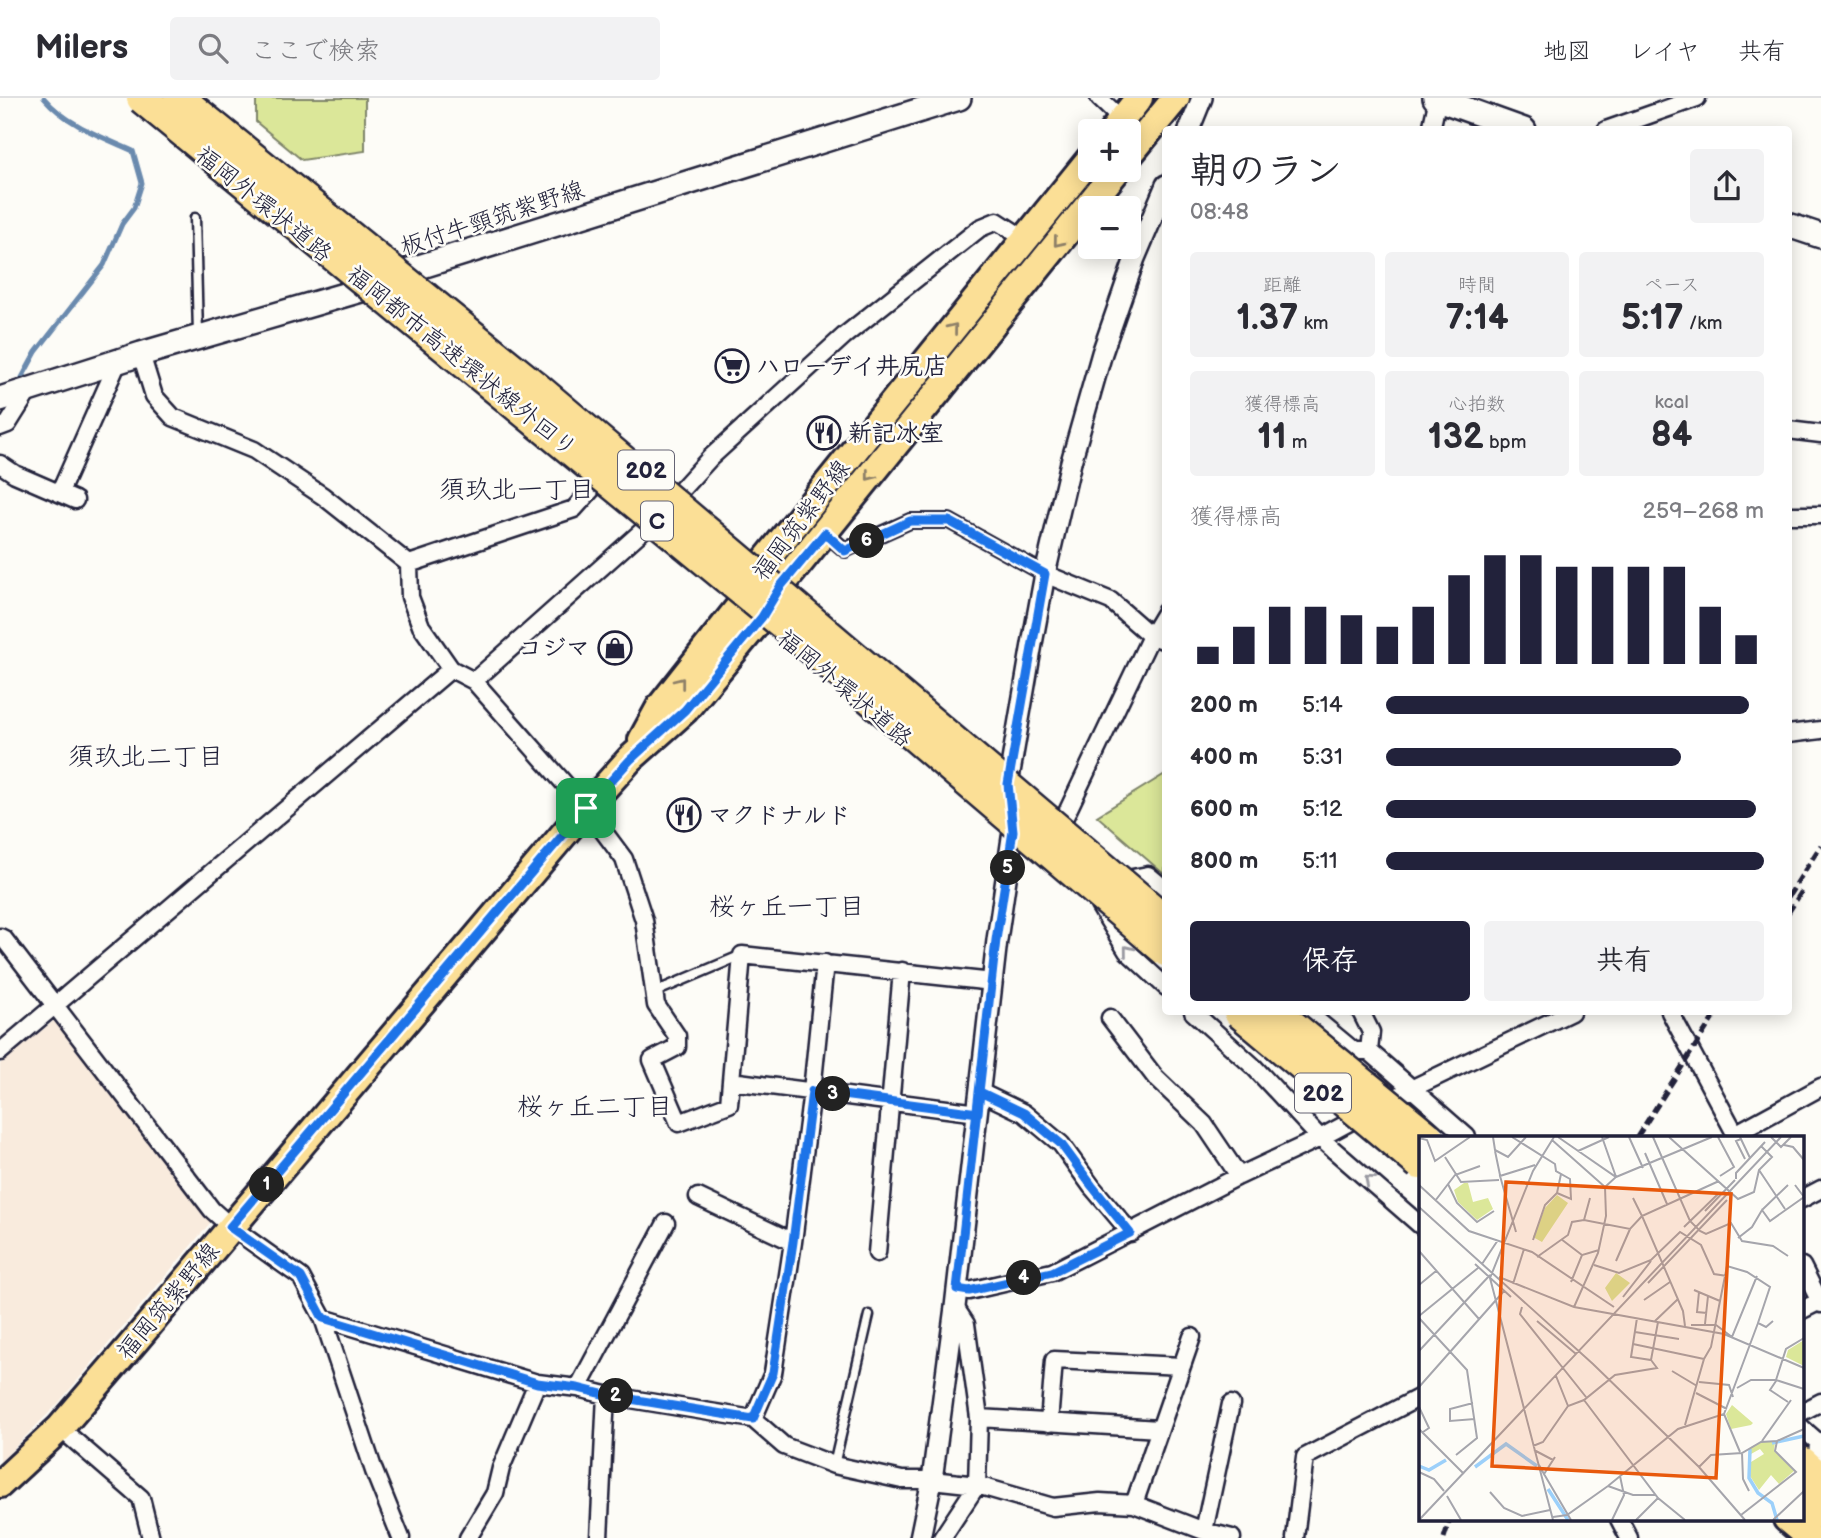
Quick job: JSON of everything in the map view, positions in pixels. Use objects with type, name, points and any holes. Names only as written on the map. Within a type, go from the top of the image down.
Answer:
[{"type":"highway","name":"福岡都市高速環状線外回り","points":[[142,98],[785,625],[1162,948]]},
{"type":"highway","name":"C","points":[[181,98],[538,389],[1162,916]]},
{"type":"highway","points":[[1243,1015],[1419,1163]]},
{"type":"highway","points":[[1280,1015],[1425,1136]]},
{"type":"highway","points":[[1804,1500],[1821,1514]]},
{"type":"main road","name":"福岡外環状道路","points":[[133,98],[368,288],[753,609],[1162,958]]},
{"type":"main road","name":"福岡外環状道路","points":[[181,98],[404,272],[678,496],[1162,915]]},
{"type":"main road","name":"板付牛頸筑紫野線","points":[[0,399],[368,288],[404,272],[959,98]]},
{"type":"main road","points":[[1122,119],[1139,98]]},
{"type":"main road","points":[[1141,140],[1175,98]]},
{"type":"main road","points":[[1437,98],[1513,126]]},
{"type":"main road","name":"福岡筑紫野線","points":[[753,609],[761,566],[1078,174]]},
{"type":"main road","name":"福岡筑紫野線","points":[[0,1484],[60,1428],[586,808],[630,760],[685,710],[753,609],[780,587],[825,533],[1107,182]]},
{"type":"main road","points":[[1792,226],[1821,236]]},
{"type":"main road","name":"202","points":[[1230,1015],[1419,1173]]},
{"type":"main road","name":"202","points":[[1280,1015],[1425,1136]]},
{"type":"main road","points":[[1788,1520],[1810,1538]]},
{"type":"street","points":[[1099,98],[1112,119]]},
{"type":"street","points":[[1191,126],[1202,98]]},
{"type":"street","points":[[1432,126],[1437,98]]},
{"type":"street","points":[[1617,126],[1697,98]]},
{"type":"street","points":[[920,1538],[932,1480],[956,1298],[996,940],[1013,831],[1008,784],[1045,574],[1071,463],[1102,353],[1135,258],[1162,194]]},
{"type":"street","points":[[474,681],[650,524],[710,458],[844,336],[980,228],[997,221],[1025,239]]},
{"type":"street","points":[[142,354],[154,396],[173,417],[254,450],[323,496],[409,564],[410,597],[421,626],[451,669],[474,681],[586,808],[624,859],[644,920],[656,1004],[677,1036],[677,1047],[652,1060],[679,1123],[729,1104],[742,955],[993,982]]},
{"type":"street","points":[[0,464],[15,474],[68,496],[118,362]]},
{"type":"street","points":[[0,427],[8,424],[30,389]]},
{"type":"street","points":[[1792,430],[1821,434]]},
{"type":"street","points":[[409,564],[574,509],[599,481]]},
{"type":"street","points":[[1792,515],[1821,515]]},
{"type":"street","points":[[825,533],[845,551],[910,521],[949,521],[1045,574],[1111,601],[1158,638],[1060,827]]},
{"type":"street","points":[[0,1052],[451,669]]},
{"type":"street","points":[[1792,734],[1821,730]]},
{"type":"street","points":[[1122,880],[1149,875],[1162,886]]},
{"type":"street","points":[[1099,905],[1127,951],[1162,983]]},
{"type":"street","points":[[0,937],[212,1210],[230,1227],[301,1277],[323,1318],[374,1471],[401,1538]]},
{"type":"street","points":[[753,1419],[773,1373],[793,1242],[825,963]]},
{"type":"street","points":[[877,1253],[902,971]]},
{"type":"street","points":[[1196,1015],[1254,1067],[1320,1138],[1419,1224]]},
{"type":"street","points":[[1311,1015],[1354,1051],[1369,1051],[1466,1136]]},
{"type":"street","points":[[1362,1015],[1371,1032],[1369,1051]]},
{"type":"street","points":[[956,1298],[969,1291],[1052,1272],[1239,1176],[1320,1138],[1411,1089],[1565,1015]]},
{"type":"street","points":[[1672,1015],[1736,1136],[1821,1087]]},
{"type":"street","points":[[1110,1018],[1155,1077],[1204,1124],[1239,1176]]},
{"type":"street","points":[[731,1081],[978,1113]]},
{"type":"street","points":[[980,1092],[1024,1113],[1061,1144],[1130,1233]]},
{"type":"street","points":[[1804,1198],[1821,1189]]},
{"type":"street","points":[[698,1197],[793,1242]]},
{"type":"street","points":[[578,1388],[666,1223]]},
{"type":"street","points":[[1804,1270],[1820,1302],[1804,1309]]},
{"type":"street","points":[[942,1538],[977,1486],[979,1418],[966,1324],[956,1298]]},
{"type":"street","points":[[323,1318],[537,1383],[753,1419],[784,1446],[835,1465],[902,1480],[932,1480],[977,1486],[1052,1507],[1100,1502],[1134,1504],[1204,1531],[1232,1538]]},
{"type":"street","points":[[1134,1504],[1192,1338]]},
{"type":"street","points":[[1049,1423],[1054,1360],[1182,1366]]},
{"type":"street","points":[[468,1538],[495,1493],[501,1468],[537,1383]]},
{"type":"street","points":[[599,1538],[606,1395]]},
{"type":"street","points":[[1295,1538],[1305,1457],[1419,1398]]},
{"type":"street","points":[[1804,1411],[1821,1402]]},
{"type":"street","points":[[1204,1531],[1231,1404]]},
{"type":"street","points":[[979,1418],[1159,1429]]},
{"type":"street","points":[[60,1428],[141,1498],[150,1538]]},
{"type":"street","points":[[1804,1430],[1818,1442],[1812,1465]]},
{"type":"street","points":[[1620,1520],[1629,1538]]},
{"type":"lane","points":[[195,218],[198,338]]},
{"type":"lane","points":[[653,992],[742,955]]},
{"type":"lane","points":[[835,1465],[869,1315]]},
{"type":"shaded area","points":[[56,1019],[211,1222],[56,1406],[0,1462],[0,1064]]},
{"type":"green space","points":[[256,98],[365,98],[365,151],[302,160],[256,122]]},
{"type":"green space","points":[[1162,776],[1162,872],[1097,816]]},
{"type":"waterway","points":[[18,385],[36,352],[104,265],[122,224],[134,208],[142,183],[133,151],[74,123],[44,98]]},
{"type":"railway","points":[[1792,891],[1821,845]]},
{"type":"railway","points":[[1792,907],[1802,891]]},
{"type":"railway","points":[[1638,1136],[1715,1015]]},
{"type":"railway","points":[[1444,1538],[1450,1520]]},
{"type":"place","name":"ハローデイ井尻店","points":[[732,366]]},
{"type":"place","name":"新記冰室","points":[[824,433]]},
{"type":"place","name":"コジマ","points":[[615,648]]},
{"type":"place","name":"マクドナルド","points":[[684,815]]},
{"type":"district","name":"須玖北一丁目","points":[[517,489]]},
{"type":"district","name":"須玖北二丁目","points":[[146,756]]},
{"type":"district","name":"桜ヶ丘一丁目","points":[[787,906]]},
{"type":"district","name":"桜ヶ丘二丁目","points":[[595,1106]]},
{"type":"route","points":[[586,808],[230,1227],[301,1277],[323,1318],[537,1383],[753,1419],[773,1373],[812,1091],[978,1113],[980,1092],[1024,1113],[1061,1144],[1130,1233],[1052,1272],[969,1291],[957,1289],[966,1200],[978,1113],[980,1092],[993,982],[996,940],[1013,831],[1008,784],[1045,574],[949,521],[910,521],[845,551],[825,533],[780,587],[762,617],[685,710],[630,760],[586,808]]}]
